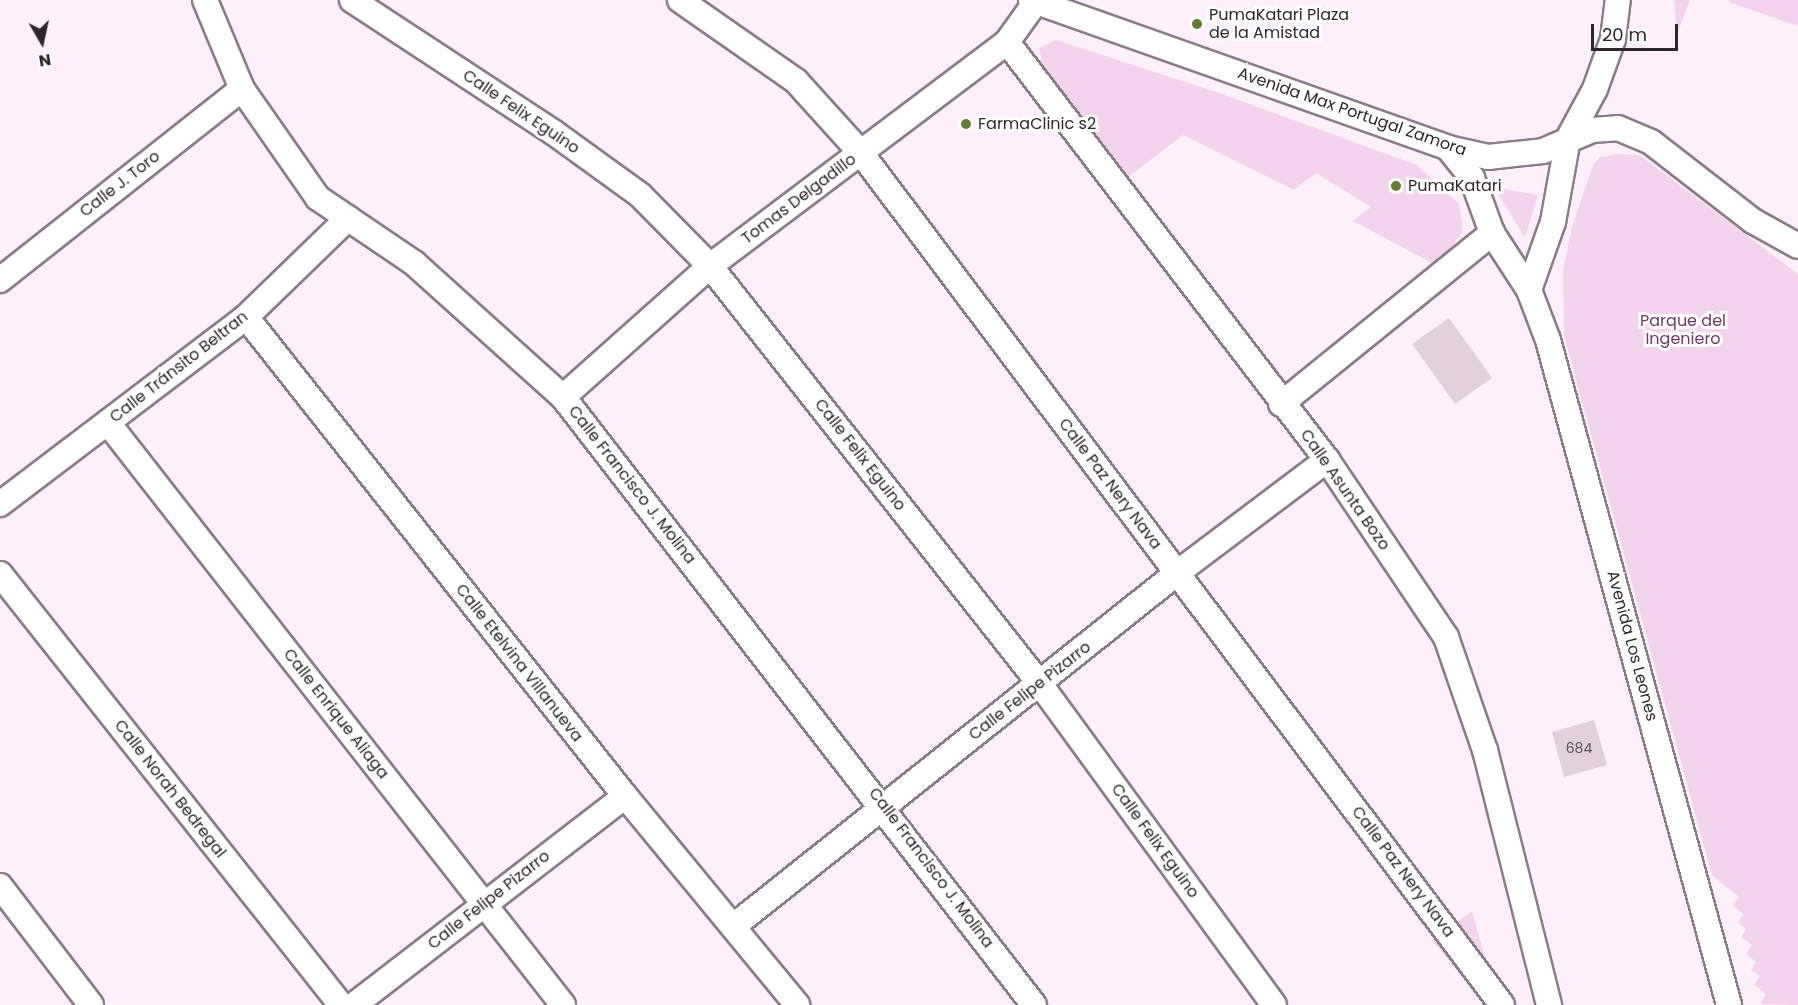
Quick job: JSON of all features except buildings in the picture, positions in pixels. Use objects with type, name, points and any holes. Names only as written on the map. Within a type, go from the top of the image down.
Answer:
[{"type":"street","name":"Calle Francisco J. Molina","points":[[205,0],[242,89],[318,198],[414,263],[563,397],[883,806],[1034,1005]]},
{"type":"street","name":"Calle Felix Eguino","points":[[352,0],[553,132],[640,195],[710,266],[1040,684],[1274,1005]]},
{"type":"street","name":"Calle Paz Nery Nava","points":[[680,0],[796,81],[861,153],[1502,1005]]},
{"type":"street","points":[[1529,290],[1553,222],[1568,139],[1595,89],[1613,39],[1618,0]]},
{"type":"street","name":"Tomas Delgadillo","points":[[563,397],[710,266],[1006,42],[1033,2]]},
{"type":"street","name":"Avenida Max Portugal Zamora","points":[[1033,2],[1448,148],[1488,157],[1518,156],[1543,151],[1592,130],[1618,128],[1638,135],[1753,221],[1798,246]]},
{"type":"street","name":"Calle Asunta Bozo","points":[[1006,42],[1281,404],[1327,460],[1446,637],[1485,750],[1549,1005]]},
{"type":"street","name":"Calle J. Toro","points":[[0,280],[242,89]]},
{"type":"street","name":"Avenida Los Leones","points":[[1448,148],[1472,178],[1492,233],[1529,290],[1551,351],[1729,1005]]},
{"type":"street","name":"Calle Tránsito Beltran","points":[[0,504],[246,317],[348,218]]},
{"type":"street","points":[[1281,404],[1492,233]]},
{"type":"street","name":"Calle Etelvina Villanueva","points":[[246,317],[625,796],[735,925],[797,1005]]},
{"type":"street","name":"Calle Enrique Aliaga","points":[[108,423],[563,1005]]},
{"type":"street","name":"Calle Felipe Pizarro","points":[[735,925],[1177,573],[1327,460]]},
{"type":"street","name":"Calle Norah Bedregal","points":[[0,574],[341,1005]]},
{"type":"street","name":"Calle Felipe Pizarro","points":[[354,1005],[625,796]]},
{"type":"street","points":[[0,886],[91,1005]]},
{"type":"green space","points":[[1674,0],[1690,0],[1677,34]]},
{"type":"green space","points":[[1729,0],[1798,0],[1798,26],[1728,2]]},
{"type":"green space","points":[[1056,40],[1216,92],[1417,165],[1459,204],[1463,231],[1450,250],[1434,264],[1353,221],[1371,207],[1316,173],[1294,190],[1183,135],[1127,178],[1044,71],[1039,48]]},
{"type":"green space","name":"Parque del Ingeniero","points":[[1617,154],[1638,155],[1646,160],[1798,274],[1798,1005],[1760,1004],[1766,994],[1754,985],[1760,976],[1751,970],[1756,962],[1746,954],[1752,945],[1741,937],[1746,929],[1738,922],[1743,914],[1733,905],[1739,897],[1712,875],[1564,336],[1563,270],[1572,227],[1593,165],[1600,157]]},
{"type":"green space","points":[[1499,188],[1538,195],[1525,238],[1497,192]]},
{"type":"green space","points":[[1472,911],[1498,1005],[1485,1005],[1432,940]]},
{"type":"place","name":"PumaKatari Plaza de la Amistad","points":[[1197,24]]},
{"type":"place","name":"FarmaClinic s2","points":[[966,124]]},
{"type":"place","name":"PumaKatari","points":[[1396,186]]}]
